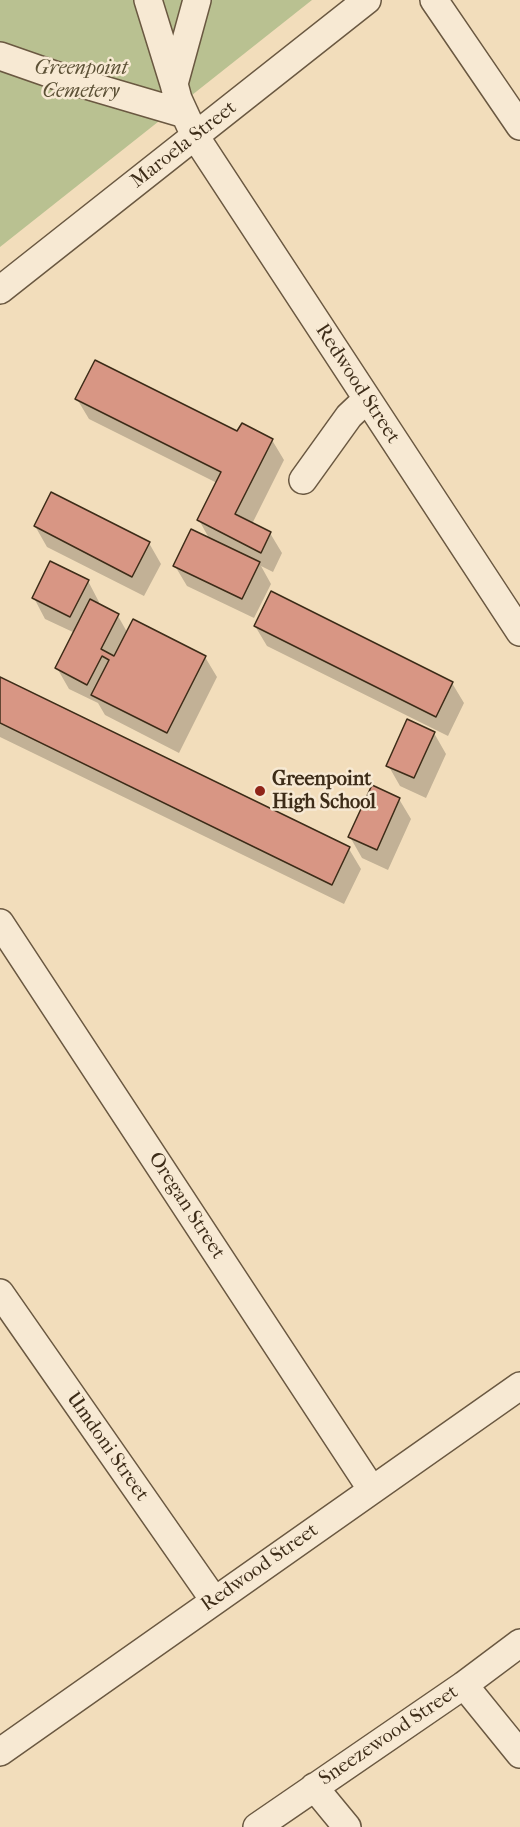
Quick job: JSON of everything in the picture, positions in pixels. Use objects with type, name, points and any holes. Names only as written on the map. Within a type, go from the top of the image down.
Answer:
[{"type":"street","name":"Redwood Street","points":[[148,0],[174,84],[190,125],[520,632]]},
{"type":"street","points":[[174,84],[196,0]]},
{"type":"street","name":"Maroela Street","points":[[0,290],[190,125],[367,0]]},
{"type":"street","points":[[434,0],[520,126]]},
{"type":"street","points":[[0,56],[190,125]]},
{"type":"street","points":[[303,480],[349,416],[367,399]]},
{"type":"street","name":"Oregan Street","points":[[0,923],[372,1490]]},
{"type":"street","name":"Umdoni Street","points":[[0,1293],[214,1600]]},
{"type":"street","name":"Redwood Street","points":[[0,1752],[520,1386]]},
{"type":"street","name":"Sneezewood Street","points":[[257,1827],[464,1685],[520,1643]]},
{"type":"street","points":[[464,1685],[520,1754]]},
{"type":"street","points":[[314,1787],[347,1827]]},
{"type":"green space","name":"Greenpoint Cemetery","points":[[0,0],[312,0],[0,247]]},
{"type":"building","points":[[95,360],[237,431],[242,423],[273,439],[235,514],[271,532],[261,553],[197,520],[221,472],[75,399]]},
{"type":"building","points":[[51,492],[150,542],[132,577],[34,526]]},
{"type":"building","points":[[191,529],[260,562],[242,599],[173,566]]},
{"type":"building","points":[[50,561],[89,580],[70,617],[32,598]]},
{"type":"building","points":[[271,591],[453,682],[436,717],[254,626]]},
{"type":"building","points":[[90,599],[119,614],[101,649],[114,656],[133,619],[206,656],[167,733],[91,695],[109,660],[102,656],[87,685],[55,668]]},
{"type":"building","points":[[0,677],[350,847],[332,885],[0,723]]},
{"type":"building","points":[[407,719],[435,732],[414,778],[386,766]]},
{"type":"building","points":[[372,785],[400,798],[377,850],[348,837]]},
{"type":"place","name":"Greenpoint High School","points":[[260,791]]}]
